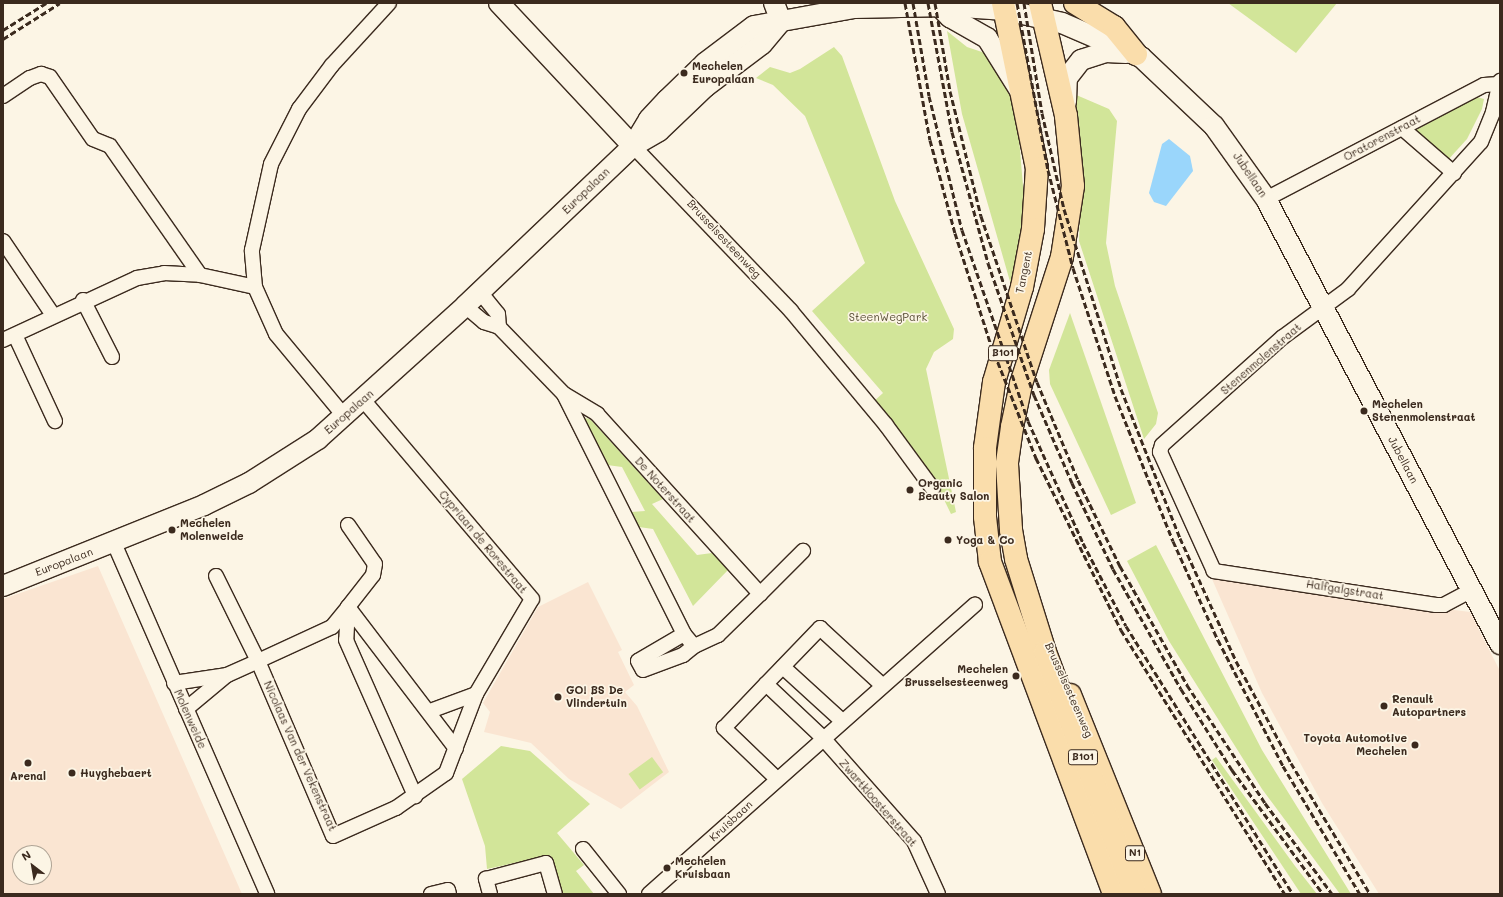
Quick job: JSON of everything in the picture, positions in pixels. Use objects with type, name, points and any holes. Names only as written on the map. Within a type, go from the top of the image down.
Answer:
[{"type":"main road","name":"Brusselsesteenweg","points":[[499,3],[633,146]]},
{"type":"main road","points":[[774,3],[781,22]]},
{"type":"main road","points":[[1076,3],[1114,27],[1138,56]]},
{"type":"main road","points":[[946,5],[950,17],[987,38],[1019,89]]},
{"type":"main road","name":"Jubellaan","points":[[781,22],[854,8],[946,5],[1004,6],[1041,10],[1138,56],[1159,72],[1214,126],[1266,199],[1302,262],[1323,308],[1472,590],[1497,632]]},
{"type":"main road","name":"Tangent","points":[[1004,6],[1019,89],[1036,159],[1033,229],[1022,287],[993,389],[985,455],[987,540],[997,586],[1114,894]]},
{"type":"main road","name":"B101","points":[[1041,10],[1066,116]]},
{"type":"main road","name":"Europalaan","points":[[3,586],[114,543],[249,483],[288,461],[345,417],[480,292],[633,146],[660,131],[705,87],[762,44],[781,22]]},
{"type":"main road","points":[[1066,116],[1067,78],[1081,60],[1106,52],[1138,56]]},
{"type":"main road","name":"Brusselsesteenweg","points":[[1066,116],[1072,168],[1071,216],[1012,428],[1007,464],[1011,530],[1016,559],[1036,619],[1120,811],[1150,894]]},
{"type":"main road","name":"B101","points":[[1036,619],[1135,894]]},
{"type":"street","points":[[345,417],[276,334],[254,287],[252,250],[259,210],[271,164],[298,109],[332,64],[389,3]]},
{"type":"street","points":[[3,96],[30,78],[41,74],[50,77],[93,139],[110,146],[200,275]]},
{"type":"street","name":"Oratorenstraat","points":[[1266,199],[1484,85],[1500,83]]},
{"type":"street","name":"Stenenmolenstraat","points":[[1214,571],[1160,452],[1172,437],[1283,337],[1348,289],[1454,173],[1480,142],[1493,112],[1500,83]]},
{"type":"street","points":[[1402,128],[1454,173]]},
{"type":"street","name":"Brusselsesteenweg","points":[[633,146],[791,311],[886,426],[933,489]]},
{"type":"street","points":[[3,241],[53,315]]},
{"type":"street","points":[[55,421],[9,337],[83,300],[137,278],[164,273],[200,275],[254,287]]},
{"type":"street","name":"De Noterstraat","points":[[480,292],[498,314],[499,327]]},
{"type":"street","points":[[83,300],[112,357]]},
{"type":"street","name":"De Noterstraat","points":[[465,306],[484,322],[499,327],[564,394],[597,414],[760,594]]},
{"type":"street","name":"De Noterstraat","points":[[564,394],[684,634],[694,646]]},
{"type":"street","name":"Cypriaan de Rorestraat","points":[[363,400],[532,599],[476,694],[456,749]]},
{"type":"street","points":[[186,709],[227,675],[332,627],[373,575],[375,564],[348,525]]},
{"type":"street","name":"Molenweide","points":[[114,543],[267,894]]},
{"type":"street","points":[[684,634],[638,660],[642,670],[676,658],[694,646],[718,635],[803,551]]},
{"type":"street","name":"Halfgalgstraat","points":[[1214,571],[1436,605],[1472,590]]},
{"type":"street","name":"Nicolaas Van der Vekenstraat","points":[[216,576],[258,661],[333,836],[396,808],[415,796],[446,773],[456,749]]},
{"type":"street","name":"Kruisbaan","points":[[649,894],[841,720],[974,605]]},
{"type":"street","points":[[348,607],[430,711],[456,749]]},
{"type":"street","points":[[348,607],[346,640],[415,796]]},
{"type":"street","points":[[777,779],[724,728],[820,628],[882,685]]},
{"type":"street","points":[[783,667],[841,720]]},
{"type":"street","points":[[174,683],[227,675]]},
{"type":"street","points":[[766,684],[822,737]]},
{"type":"street","points":[[430,711],[476,694]]},
{"type":"street","name":"Zwartkloosterstraat","points":[[822,737],[914,841],[938,894]]},
{"type":"street","points":[[583,849],[619,894]]},
{"type":"street","points":[[490,894],[486,879],[546,863],[555,894]]},
{"type":"street","points":[[431,894],[448,890],[449,894]]},
{"type":"shaded area","name":"Huyghebaert","points":[[98,566],[242,894],[3,894],[3,599]]},
{"type":"shaded area","points":[[1212,579],[1470,612],[1500,671],[1500,894],[1379,894],[1322,803],[1262,693]]},
{"type":"shaded area","name":"GO! BS De Vlindertuin","points":[[588,582],[622,650],[618,652],[634,685],[625,692],[637,706],[669,772],[621,809],[569,779],[531,743],[484,732],[490,712],[483,703],[538,607]]},
{"type":"green space","points":[[1228,3],[1337,3],[1296,53]]},
{"type":"green space","points":[[947,31],[967,47],[985,53],[1009,88],[1018,126],[1025,210],[1011,285],[962,114]]},
{"type":"green space","name":"SteenWegPark","points":[[834,47],[842,56],[895,201],[954,329],[953,339],[934,352],[926,369],[956,512],[951,514],[934,479],[872,403],[883,393],[812,311],[865,263],[805,116],[773,85],[756,78],[770,67],[790,73],[800,69]]},
{"type":"green space","points":[[1074,94],[1109,109],[1117,121],[1106,243],[1115,286],[1158,413],[1156,424],[1144,439],[1079,241],[1082,171]]},
{"type":"green space","points":[[1477,97],[1484,99],[1482,109],[1467,139],[1447,161],[1414,131]]},
{"type":"green space","points":[[1070,313],[1136,503],[1111,515],[1050,384],[1049,370]]},
{"type":"green space","points":[[585,418],[590,419],[663,499],[652,504],[697,555],[712,553],[728,570],[693,606],[653,529],[639,527],[631,512],[645,511],[622,467],[607,465],[584,424]]},
{"type":"green space","points":[[1156,545],[1262,750],[1351,894],[1340,894],[1262,789],[1169,641],[1127,561]]},
{"type":"green space","points":[[501,746],[530,751],[590,804],[557,833],[584,865],[576,871],[594,894],[561,894],[550,855],[487,869],[485,846],[462,779]]},
{"type":"green space","points":[[652,757],[663,772],[640,789],[629,774]]},
{"type":"green space","points":[[1216,757],[1317,894],[1301,894],[1212,760]]},
{"type":"water","points":[[1169,139],[1190,156],[1193,171],[1166,206],[1154,202],[1149,193],[1162,144]]},
{"type":"railway","points":[[3,30],[46,3]]},
{"type":"railway","points":[[3,39],[60,3]]},
{"type":"railway","points":[[905,3],[930,140],[955,233],[991,345],[1036,458],[1121,630],[1285,894]]},
{"type":"railway","points":[[913,3],[929,96],[962,230],[1028,421],[1083,543],[1126,626],[1293,894]]},
{"type":"railway","points":[[928,3],[952,132],[988,263],[1034,395],[1072,483],[1113,569],[1181,689],[1232,770],[1323,894]]},
{"type":"railway","points":[[935,3],[950,91],[981,216],[1037,382],[1078,480],[1120,566],[1187,685],[1265,803],[1332,894]]},
{"type":"railway","points":[[1017,3],[1048,170],[1073,268],[1115,396],[1173,541],[1218,640],[1283,766],[1360,894]]},
{"type":"railway","points":[[1024,3],[1042,113],[1064,209],[1121,389],[1180,538],[1236,661],[1291,763],[1370,894]]},
{"type":"place","name":"Mechelen Europalaan","points":[[684,73]]},
{"type":"place","name":"Mechelen Stenenmolenstraat","points":[[1364,411]]},
{"type":"place","name":"Organic Beauty Salon","points":[[910,490]]},
{"type":"place","name":"Mechelen Molenweide","points":[[172,530]]},
{"type":"place","name":"Yoga & Co","points":[[948,540]]},
{"type":"place","name":"Mechelen Brusselsesteenweg","points":[[1016,676]]},
{"type":"place","name":"GO! BS De Vlindertuin","points":[[558,697]]},
{"type":"place","name":"Renault Autopartners","points":[[1384,706]]},
{"type":"place","name":"Toyota Automotive Mechelen","points":[[1415,745]]},
{"type":"place","name":"Arenal","points":[[28,763]]},
{"type":"place","name":"Huyghebaert","points":[[72,773]]},
{"type":"place","name":"Mechelen Kruisbaan","points":[[667,868]]}]
